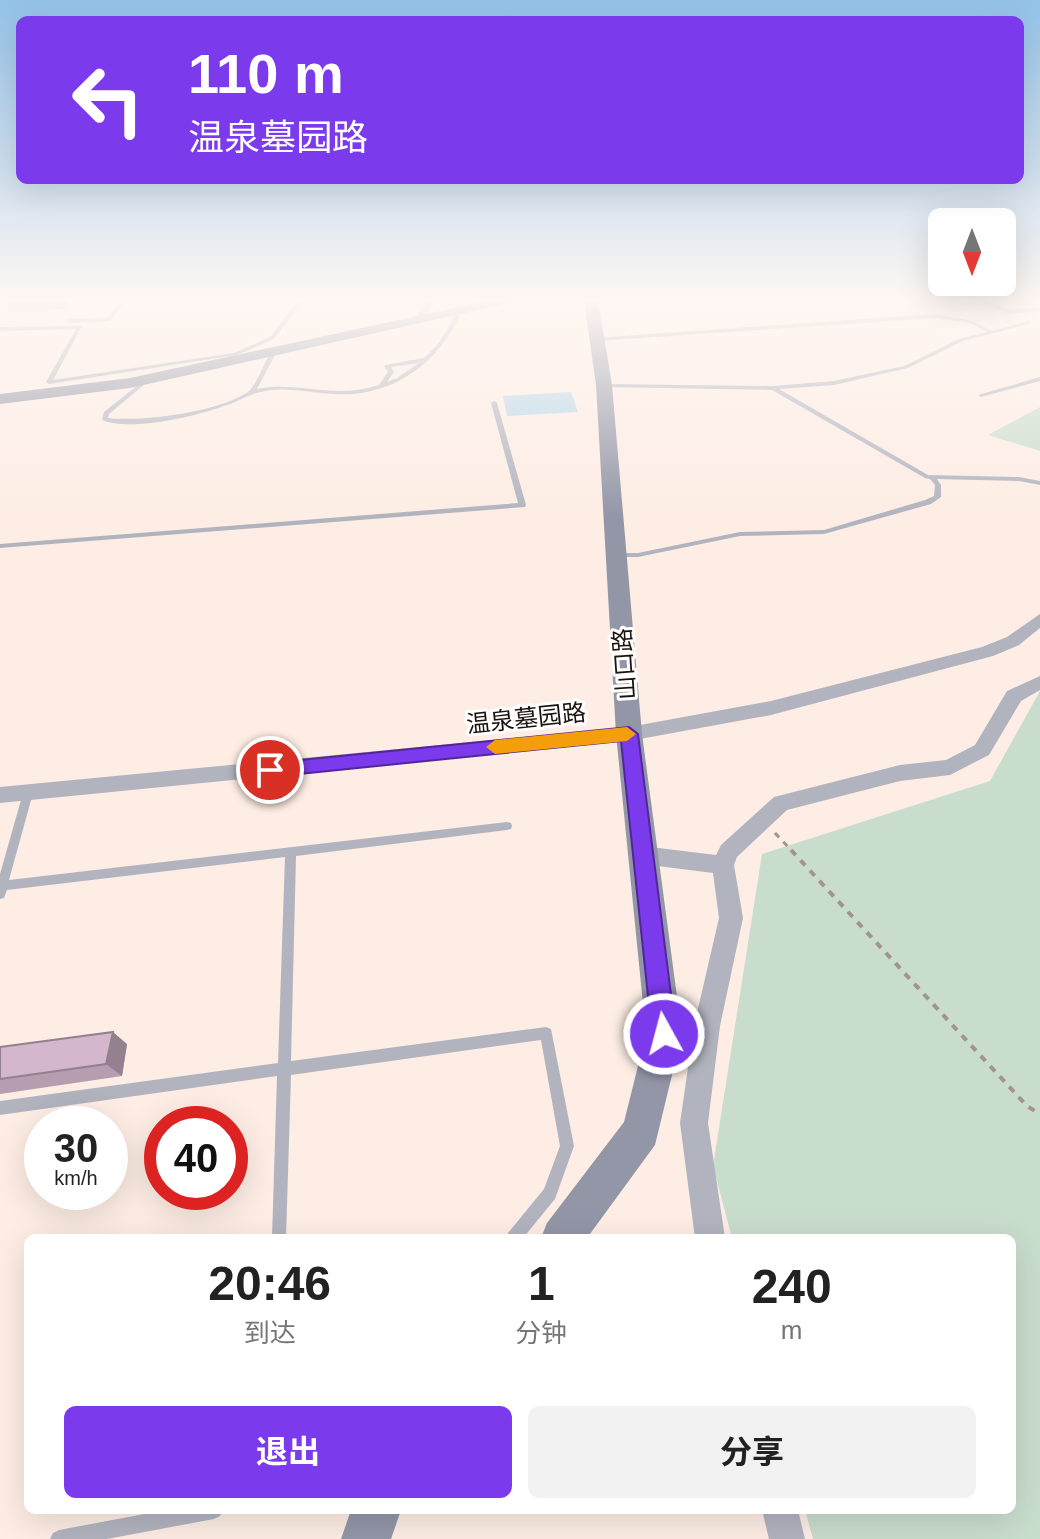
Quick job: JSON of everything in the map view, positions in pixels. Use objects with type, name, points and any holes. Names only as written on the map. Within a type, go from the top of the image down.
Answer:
[{"type":"street","points":[[0,399],[143,383],[195,372]]},
{"type":"street","name":"山口路","points":[[565,1234],[641,1131],[664,1034],[629,734],[602,372]]},
{"type":"street","name":"温泉墓园路","points":[[0,795],[629,734],[771,708],[976,655],[1013,641],[1040,619]]},
{"type":"street","points":[[709,1234],[694,1123],[707,1026],[731,918],[723,865],[729,851],[761,818],[781,803],[900,773],[950,767],[982,750],[1014,696],[1040,682]]},
{"type":"street","points":[[642,855],[723,865]]},
{"type":"street","points":[[366,1539],[375,1514]]},
{"type":"street","points":[[781,1514],[787,1539]]},
{"type":"lane","points":[[55,372],[49,382],[117,372]]},
{"type":"lane","points":[[253,391],[263,372]]},
{"type":"lane","points":[[382,385],[391,372]]},
{"type":"lane","points":[[143,383],[106,413],[105,420],[188,414],[253,391],[302,388],[344,393],[382,385],[405,372]]},
{"type":"lane","points":[[604,385],[773,388],[834,383],[884,372]]},
{"type":"lane","points":[[981,395],[1040,379]]},
{"type":"lane","points":[[616,555],[638,555],[740,534],[824,532],[937,497],[938,485],[933,478],[773,388]]},
{"type":"lane","points":[[0,546],[522,505],[494,403]]},
{"type":"lane","points":[[933,478],[1019,479],[1040,483]]},
{"type":"lane","points":[[28,793],[1,890],[507,826]]},
{"type":"lane","points":[[279,1234],[291,852]]},
{"type":"lane","points":[[0,1108],[546,1033],[567,1146],[550,1194],[516,1234]]},
{"type":"lane","points":[[59,1539],[193,1514]]},
{"type":"path","points":[[761,818],[1027,1106],[1040,1114]]},
{"type":"green space","points":[[1040,407],[1040,451],[988,435]]},
{"type":"green space","points":[[1040,691],[1040,1539],[813,1539],[806,1514],[1016,1514],[1016,1234],[731,1234],[713,1166],[762,854],[990,781]]},
{"type":"water","points":[[571,392],[578,412],[507,416],[503,396]]},
{"type":"building","points":[[113,1032],[106,1064],[0,1079],[0,1047]]},
{"type":"slow traffic","points":[[495,747],[627,734]]},
{"type":"route","points":[[270,770],[629,734],[664,1034]]}]
